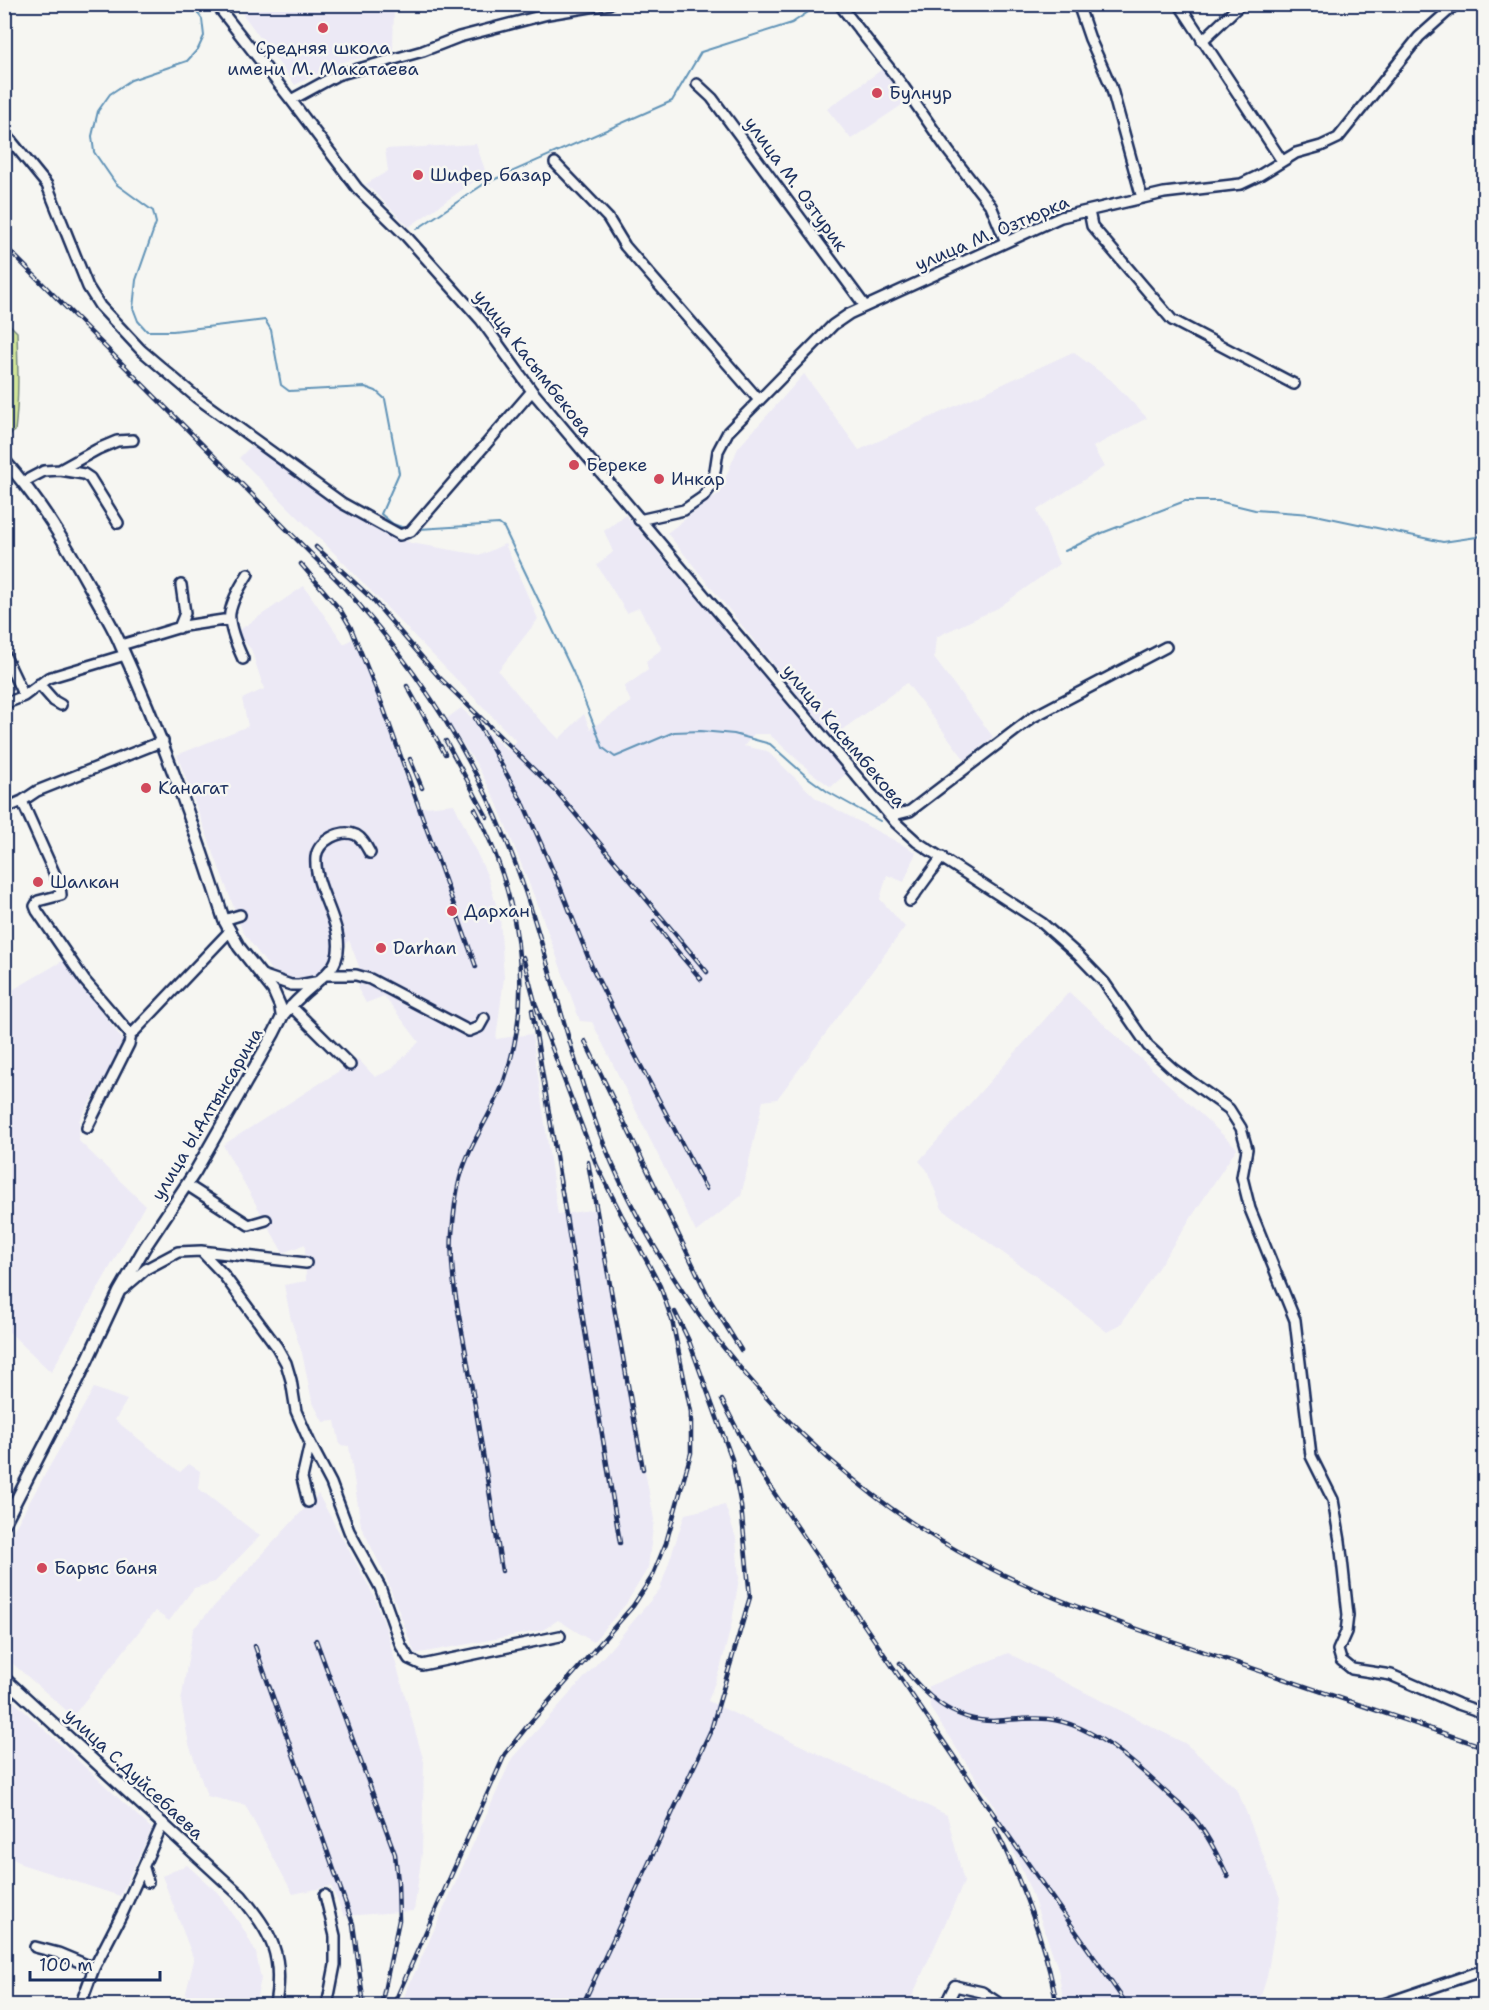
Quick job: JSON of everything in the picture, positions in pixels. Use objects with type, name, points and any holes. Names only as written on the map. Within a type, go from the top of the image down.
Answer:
[{"type":"street","name":"улица Касымбекова","points":[[216,4],[357,188],[406,236],[481,320],[532,392],[893,819],[917,842],[1042,923],[1104,982],[1149,1046],[1173,1069],[1229,1109],[1241,1128],[1246,1149],[1242,1177],[1250,1209],[1286,1293],[1295,1320],[1311,1456],[1333,1500],[1348,1615],[1346,1632],[1338,1650],[1341,1660],[1352,1669],[1391,1675],[1485,1713]]},
{"type":"street","points":[[291,100],[337,75],[423,51],[459,37],[548,14],[609,4]]},
{"type":"street","points":[[838,4],[901,84],[948,152],[991,206],[1006,243]]},
{"type":"street","points":[[1078,4],[1090,39],[1111,86],[1142,198]]},
{"type":"street","points":[[1179,4],[1282,161]]},
{"type":"street","points":[[1202,40],[1240,4]]},
{"type":"street","name":"улица М. Озтюрка","points":[[639,520],[684,510],[703,497],[714,484],[718,451],[728,432],[833,326],[849,314],[1061,217],[1164,193],[1241,184],[1296,153],[1321,146],[1338,138],[1419,37],[1456,4]]},
{"type":"street","name":"улица М. Озтурик","points":[[697,84],[712,98],[865,306]]},
{"type":"street","points":[[4,132],[47,185],[88,287],[100,306],[141,350],[196,397],[342,503],[400,535],[411,531],[532,392]]},
{"type":"street","points":[[555,163],[608,218],[625,246],[759,400]]},
{"type":"street","points":[[1089,211],[1092,226],[1172,320],[1294,384]]},
{"type":"street","points":[[60,470],[117,441],[133,440]]},
{"type":"street","name":"улица Ы.Алтынсарина","points":[[4,460],[23,482],[56,529],[123,650],[163,741],[224,920],[244,953],[276,997],[282,1017],[186,1185],[119,1292],[79,1378],[4,1524]]},
{"type":"street","points":[[23,482],[44,471],[60,470],[84,474],[90,478],[118,523]]},
{"type":"street","points":[[243,659],[234,638],[230,619],[231,610],[248,574]]},
{"type":"street","points":[[179,628],[185,613],[181,585]]},
{"type":"street","points":[[4,704],[24,696],[48,678],[179,628],[230,619]]},
{"type":"street","points":[[893,819],[910,811],[1034,717],[1166,647]]},
{"type":"street","points":[[4,654],[24,696]]},
{"type":"street","points":[[39,684],[54,701],[61,705]]},
{"type":"street","points":[[4,809],[37,791],[163,741]]},
{"type":"street","points":[[22,801],[62,895],[38,901],[35,906],[37,912],[84,981],[131,1035]]},
{"type":"street","points":[[282,1017],[336,962],[339,947],[320,883],[316,861],[318,849],[330,838],[350,833],[364,842],[370,853]]},
{"type":"street","points":[[910,901],[942,857]]},
{"type":"street","points":[[224,920],[240,915]]},
{"type":"street","points":[[87,1128],[129,1044],[131,1035],[230,932]]},
{"type":"street","points":[[262,975],[280,982],[299,985],[322,978],[356,975],[370,979],[469,1031],[478,1027],[484,1018]]},
{"type":"street","points":[[291,1006],[350,1065]]},
{"type":"street","points":[[186,1185],[249,1225],[266,1220]]},
{"type":"street","points":[[201,1251],[224,1274],[281,1355],[291,1380],[296,1411],[331,1483],[350,1531],[380,1587],[400,1646],[409,1659],[422,1665],[560,1636]]},
{"type":"street","points":[[119,1292],[146,1269],[178,1252],[201,1251],[306,1263]]},
{"type":"street","points":[[308,1502],[302,1478],[310,1443]]},
{"type":"street","name":"улица С.Дуйсебаева","points":[[4,1678],[67,1742],[163,1823],[241,1896],[262,1922],[274,1947],[279,1973],[275,2006]]},
{"type":"street","points":[[80,2006],[94,1968],[144,1868],[163,1823]]},
{"type":"street","points":[[144,1868],[148,1882]]},
{"type":"street","points":[[325,1895],[335,1936],[334,1965],[327,2006]]},
{"type":"street","points":[[35,1947],[58,1953],[94,1968]]},
{"type":"street","points":[[1378,2006],[1485,1970]]},
{"type":"street","points":[[945,2006],[955,1986],[982,1992],[1003,2006]]},
{"type":"shaded area","name":"Средняя школа имени М. Макатаева","points":[[236,5],[394,5],[393,51],[338,63],[295,85]]},
{"type":"shaded area","points":[[884,68],[908,101],[851,139],[827,109]]},
{"type":"shaded area","name":"Шифер базар","points":[[476,144],[486,173],[409,227],[366,184],[388,171],[385,149]]},
{"type":"shaded area","points":[[1073,352],[1111,380],[1147,418],[1093,447],[1104,467],[1037,510],[1059,564],[998,608],[936,637],[934,658],[993,737],[965,760],[907,683],[839,732],[829,733],[667,533],[719,493],[738,448],[804,374],[859,450]]},
{"type":"shaded area","points":[[252,445],[344,511],[367,525],[411,543],[481,555],[505,544],[538,619],[498,671],[559,739],[584,714],[590,729],[631,702],[624,687],[648,670],[646,661],[662,649],[639,608],[627,613],[597,565],[613,552],[604,531],[626,515],[847,773],[831,787],[769,734],[754,734],[744,746],[767,751],[817,799],[916,852],[904,882],[887,875],[880,899],[905,927],[777,1099],[763,1101],[741,1196],[696,1232],[592,1022],[580,1021],[542,916],[496,801],[477,765],[446,719],[461,708],[507,750],[516,741],[239,458]]},
{"type":"shaded area","points":[[304,586],[344,644],[352,639],[372,680],[416,808],[454,804],[488,877],[500,918],[504,978],[496,1039],[532,1034],[558,1215],[596,1209],[654,1519],[648,1568],[626,1604],[593,1642],[558,1620],[543,1630],[415,1654],[385,1575],[361,1526],[349,1446],[340,1445],[335,1421],[323,1422],[312,1401],[284,1285],[306,1281],[305,1244],[283,1253],[223,1145],[358,1059],[375,1077],[390,1070],[419,1042],[384,996],[366,1003],[358,989],[361,972],[349,940],[322,973],[296,980],[271,970],[243,932],[177,755],[248,726],[242,699],[264,689],[251,649],[235,633]]},
{"type":"shaded area","points":[[64,960],[125,1043],[79,1121],[79,1141],[145,1205],[51,1372],[5,1328],[4,995]]},
{"type":"shaded area","points":[[1069,992],[1237,1148],[1121,1324],[1107,1332],[1045,1283],[942,1209],[927,1170],[919,1161]]},
{"type":"shaded area","points":[[94,1388],[127,1400],[115,1420],[180,1472],[189,1464],[200,1471],[198,1488],[260,1536],[215,1582],[194,1588],[169,1621],[155,1611],[73,1716],[5,1657],[5,1545]]},
{"type":"shaded area","points":[[318,1494],[372,1592],[385,1625],[424,1762],[422,1853],[414,1911],[344,1916],[331,1886],[293,1894],[245,1805],[207,1796],[189,1744],[181,1702],[193,1629]]},
{"type":"shaded area","points":[[725,1505],[736,1538],[739,1578],[732,1622],[721,1666],[708,1701],[947,1815],[964,1882],[908,2005],[400,2005],[512,1758],[611,1648],[660,1589],[685,1514]]},
{"type":"shaded area","points":[[1008,1653],[1186,1744],[1237,1789],[1280,1898],[1267,1977],[1258,2005],[1064,2005],[1058,1969],[1030,1889],[993,1804],[930,1708],[929,1686]]},
{"type":"shaded area","points":[[5,1693],[152,1829],[120,1896],[21,1864],[5,1850]]},
{"type":"shaded area","points":[[187,1865],[219,1894],[244,1930],[256,1953],[261,1979],[255,2005],[183,2005],[194,1960],[162,1876]]},
{"type":"green space","points":[[5,320],[17,332],[18,382],[15,431],[5,438]]},
{"type":"waterway","points":[[191,4],[202,19],[204,36],[198,49],[187,61],[131,80],[110,94],[98,111],[92,136],[94,152],[116,184],[153,211],[156,223],[136,280],[133,308],[138,321],[147,331],[173,331],[265,320],[271,330],[281,385],[289,391],[365,387],[376,391],[385,399],[399,473],[381,514],[393,524],[407,529]]},
{"type":"waterway","points":[[417,229],[484,184],[672,101],[701,52],[792,23],[820,4]]},
{"type":"waterway","points":[[1065,551],[1102,533],[1185,501],[1218,501],[1255,510],[1311,514],[1443,542],[1484,534]]},
{"type":"waterway","points":[[419,529],[499,524],[504,528],[573,672],[603,748],[615,757],[674,732],[701,731],[734,734],[770,744],[828,792],[880,821]]},
{"type":"railway","points":[[4,245],[339,582],[389,640],[433,702],[454,734],[490,802],[505,837],[530,905],[592,1112],[620,1180],[655,1247],[696,1311],[743,1371],[795,1427],[852,1478],[912,1523],[1006,1576],[1132,1627],[1484,1747]]},
{"type":"railway","points":[[316,547],[371,598],[439,677],[557,792],[707,972]]},
{"type":"railway","points":[[301,564],[341,611],[351,628],[382,704],[476,967]]},
{"type":"railway","points":[[407,686],[445,754]]},
{"type":"railway","points":[[475,718],[524,805],[592,967],[632,1049],[706,1189]]},
{"type":"railway","points":[[446,741],[487,817]]},
{"type":"railway","points":[[410,759],[422,788]]},
{"type":"railway","points":[[475,809],[490,841],[512,908],[518,942],[519,1012],[514,1047],[504,1081],[474,1142],[459,1180],[452,1234],[452,1267],[502,1571]]},
{"type":"railway","points":[[654,921],[701,979]]},
{"type":"railway","points":[[393,2006],[505,1754],[633,1606],[652,1577],[666,1543],[691,1453],[691,1412],[672,1320],[660,1286],[597,1166],[536,1006],[523,957]]},
{"type":"railway","points":[[532,1010],[620,1543]]},
{"type":"railway","points":[[585,1041],[710,1300],[741,1350]]},
{"type":"railway","points":[[588,1162],[643,1469]]},
{"type":"railway","points":[[582,2006],[711,1730],[750,1597],[741,1506],[732,1459],[689,1341],[675,1312]]},
{"type":"railway","points":[[722,1400],[768,1484],[976,1789],[1128,2006]]},
{"type":"railway","points":[[316,1640],[395,1854],[399,1920],[381,2006]]},
{"type":"railway","points":[[255,1646],[353,1924],[364,2006]]},
{"type":"railway","points":[[900,1663],[919,1686],[952,1711],[978,1720],[1048,1719],[1082,1729],[1114,1748],[1191,1815],[1202,1828],[1228,1877]]},
{"type":"railway","points":[[995,1828],[1015,1871],[1040,1937],[1057,2006]]},
{"type":"place","name":"Средняя школа имени М. Макатаева","points":[[323,28]]},
{"type":"place","name":"Булнур","points":[[877,93]]},
{"type":"place","name":"Шифер базар","points":[[418,175]]},
{"type":"place","name":"Береке","points":[[574,465]]},
{"type":"place","name":"Инкар","points":[[659,479]]},
{"type":"place","name":"Канагат","points":[[146,788]]},
{"type":"place","name":"Шалкан","points":[[38,882]]},
{"type":"place","name":"Дархан","points":[[452,911]]},
{"type":"place","name":"Darhan","points":[[381,948]]},
{"type":"place","name":"Барыс баня","points":[[42,1568]]}]
